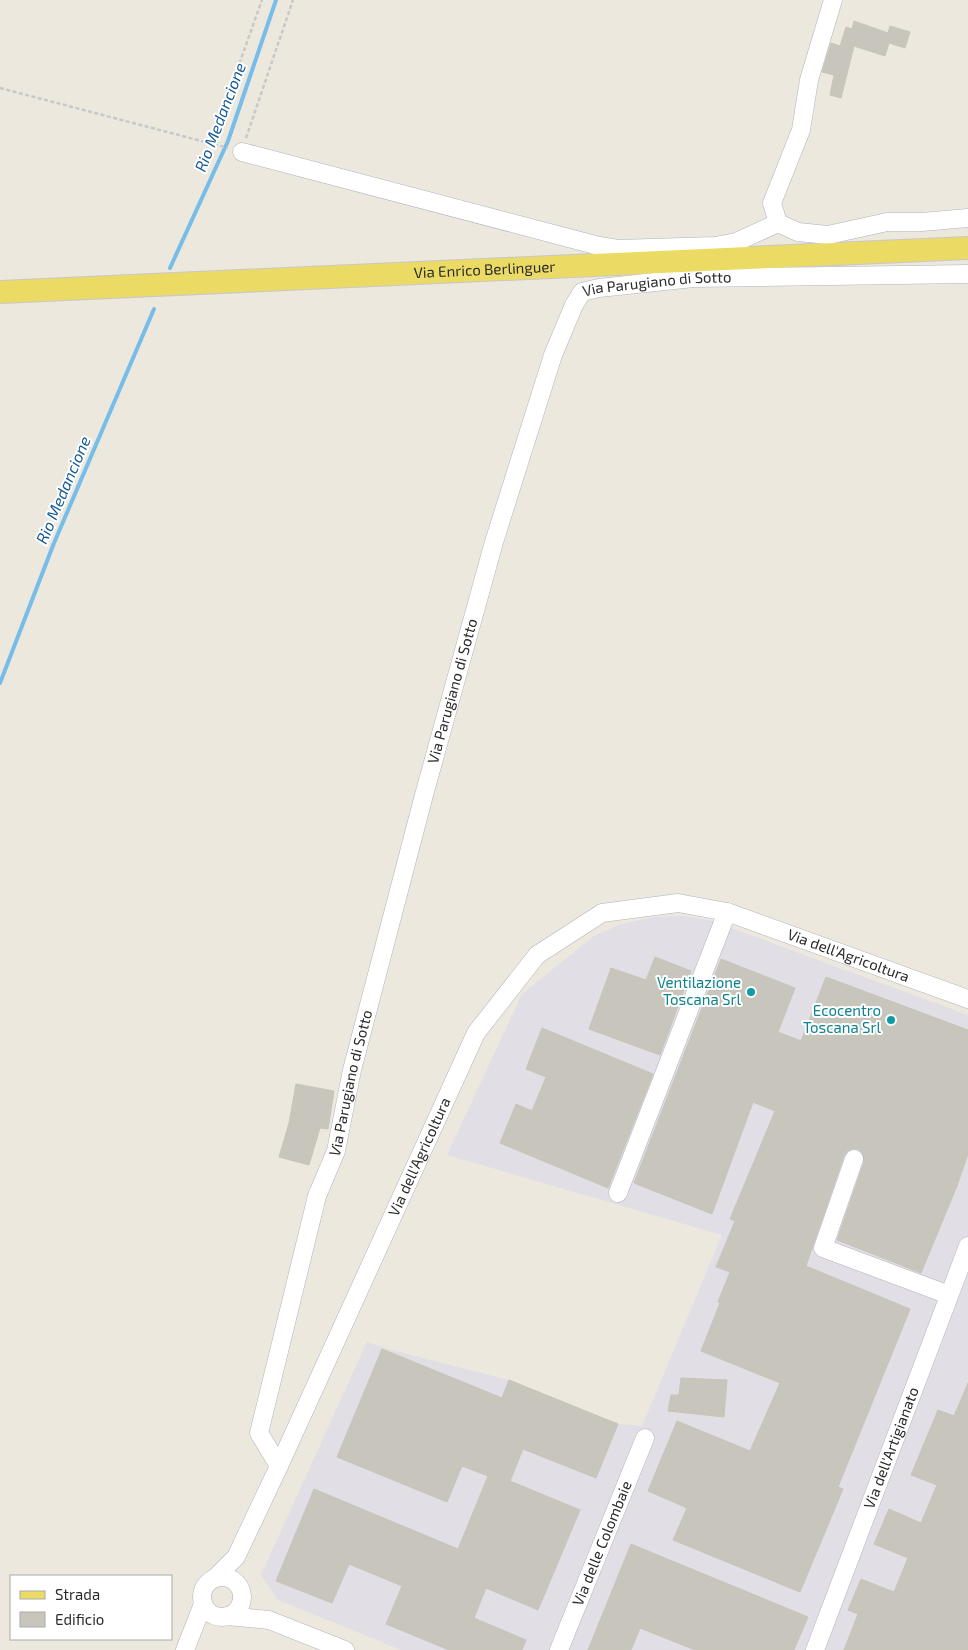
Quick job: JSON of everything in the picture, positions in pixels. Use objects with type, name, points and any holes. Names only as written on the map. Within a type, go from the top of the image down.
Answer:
[{"type":"main road","name":"Via Enrico Berlinguer","points":[[0,292],[968,248]]},
{"type":"street","points":[[778,223],[772,203],[801,130],[809,80],[833,0]]},
{"type":"street","points":[[238,151],[599,246],[618,249],[714,246],[736,242],[778,223],[798,232],[828,235],[887,222],[922,222],[968,218]]},
{"type":"street","name":"Via Parugiano di Sotto","points":[[279,1466],[259,1433],[317,1196],[336,1151],[352,1070],[427,785],[494,542],[553,355],[574,305],[582,292],[599,288],[693,278],[968,274]]},
{"type":"street","name":"Via dell'Agricoltura","points":[[236,1557],[476,1033],[537,955],[602,913],[678,903],[727,912],[968,999]]},
{"type":"street","points":[[618,1193],[727,912]]},
{"type":"street","points":[[854,1159],[823,1248],[949,1295]]},
{"type":"street","name":"Via dell'Artigianato","points":[[814,1650],[968,1246]]},
{"type":"street","name":"Via delle Colombaie","points":[[559,1650],[645,1438]]},
{"type":"street","points":[[236,1557],[205,1586],[202,1598],[203,1604],[210,1613],[268,1620],[345,1650]]},
{"type":"street","points":[[187,1648],[224,1616],[238,1609],[240,1590],[236,1557]]},
{"type":"street","points":[[215,1578],[227,1578],[268,1620]]},
{"type":"street","points":[[187,1648],[203,1604]]},
{"type":"path","points":[[211,143],[262,0]]},
{"type":"path","points":[[0,88],[238,151],[293,0]]},
{"type":"shaded area","points":[[683,916],[709,920],[968,1015],[968,1650],[401,1650],[278,1600],[261,1575],[367,1342],[509,1380],[618,1424],[642,1426],[722,1235],[447,1155],[522,994],[594,936],[621,924],[656,917]]},
{"type":"building","points":[[854,21],[888,33],[890,26],[910,32],[905,48],[889,43],[885,56],[854,46],[841,98],[830,95],[834,75],[822,72],[831,43],[840,46],[846,27],[852,29]]},
{"type":"building","points":[[655,957],[691,971],[660,1055],[589,1029],[611,968],[646,980]]},
{"type":"building","points":[[721,959],[795,988],[778,1032],[801,1041],[826,977],[968,1030],[968,1154],[957,1186],[921,1273],[837,1240],[864,1162],[862,1152],[858,1149],[847,1151],[844,1156],[806,1266],[910,1309],[838,1487],[843,1489],[800,1592],[673,1540],[687,1508],[648,1491],[677,1421],[750,1451],[780,1383],[701,1351],[730,1272],[716,1267],[735,1221],[730,1219],[775,1111],[753,1102],[712,1214],[634,1183]]},
{"type":"building","points":[[542,1028],[653,1074],[608,1188],[500,1143],[516,1104],[532,1111],[546,1077],[526,1069]]},
{"type":"building","points":[[296,1084],[334,1091],[328,1129],[320,1128],[309,1165],[279,1157],[289,1123]]},
{"type":"building","points":[[382,1349],[502,1398],[509,1380],[618,1424],[596,1478],[523,1449],[510,1481],[580,1510],[538,1610],[486,1588],[474,1618],[526,1640],[522,1650],[449,1650],[386,1624],[402,1586],[349,1564],[332,1603],[276,1581],[314,1489],[458,1549],[488,1476],[462,1466],[447,1502],[337,1457]]},
{"type":"building","points":[[681,1378],[727,1380],[724,1417],[668,1411],[671,1395],[679,1395]]},
{"type":"building","points":[[968,1383],[968,1650],[844,1650],[858,1614],[848,1610],[861,1579],[894,1592],[908,1558],[874,1544],[889,1509],[921,1523],[937,1485],[911,1475],[938,1410],[954,1416]]},
{"type":"building","points":[[631,1544],[808,1617],[794,1650],[695,1650],[640,1628],[631,1650],[588,1650]]},
{"type":"waterway","name":"Rio Medancione","points":[[170,268],[228,141],[276,0]]},
{"type":"waterway","name":"Rio Medancione","points":[[0,683],[54,543],[154,309]]},
{"type":"place","name":"Ventilazione Toscana Srl","points":[[751,992]]},
{"type":"place","name":"Ecocentro Toscana Srl","points":[[891,1020]]}]
